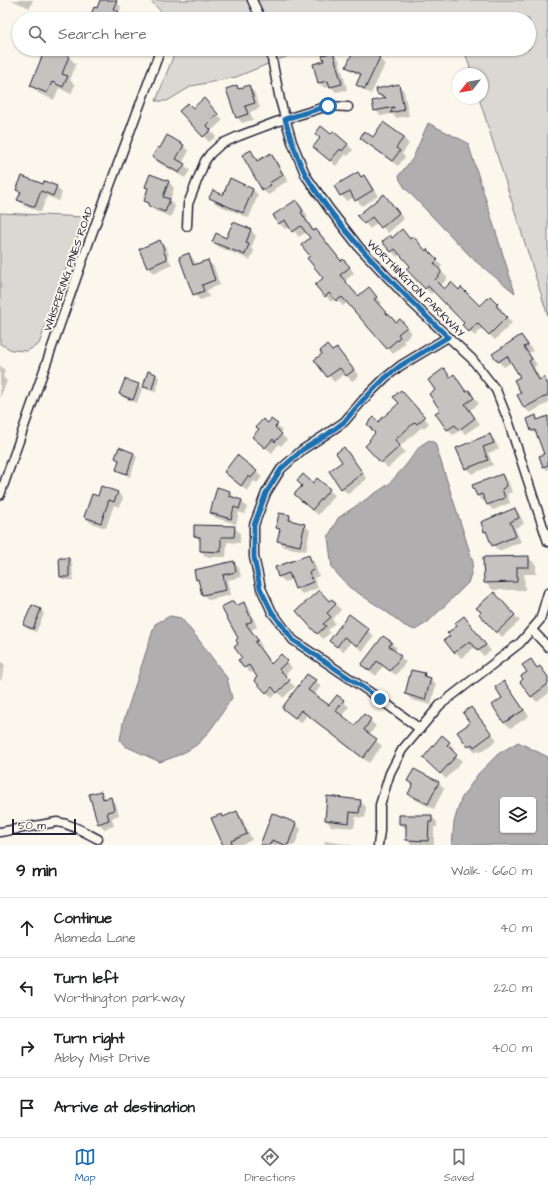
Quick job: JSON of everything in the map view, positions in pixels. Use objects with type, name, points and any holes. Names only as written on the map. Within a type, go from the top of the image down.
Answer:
[{"type":"street","points":[[252,0],[258,12]]},
{"type":"street","name":"WHISPERING PINES ROAD","points":[[0,495],[90,239],[158,56]]},
{"type":"street","name":"WORTHINGTON PARKWAY","points":[[272,56],[285,119],[292,142],[306,176],[359,247],[411,302],[472,359],[496,390],[508,420],[548,542]]},
{"type":"street","points":[[187,226],[188,204],[197,181],[210,154],[221,144],[285,119],[328,106],[348,107]]},
{"type":"street","points":[[420,729],[380,699],[293,640],[272,612],[260,588],[254,557],[254,525],[266,493],[281,469],[302,450],[344,422],[368,395],[400,366],[448,337]]},
{"type":"street","points":[[378,845],[380,831],[380,805],[390,774],[402,750],[440,705],[520,643],[540,620],[548,593]]},
{"type":"street","points":[[532,630],[548,647]]},
{"type":"street","points":[[1,835],[57,822],[66,823],[76,827],[98,840]]},
{"type":"shaded area","points":[[150,0],[548,0],[548,316],[481,104],[488,104],[488,68],[470,68],[466,56],[536,56],[536,12],[161,12]]},
{"type":"shaded area","points":[[173,56],[288,56],[236,77],[192,86],[167,101],[156,101]]},
{"type":"shaded area","points":[[428,123],[468,143],[515,293],[474,260],[405,188],[400,180],[399,175],[413,158]]},
{"type":"shaded area","points":[[0,213],[85,217],[39,344],[27,351],[12,350],[0,344]]},
{"type":"shaded area","points":[[429,440],[435,443],[473,562],[468,583],[428,622],[415,630],[405,626],[349,587],[332,568],[328,537],[338,518],[389,484],[420,446]]},
{"type":"shaded area","points":[[170,616],[181,618],[199,640],[227,678],[232,698],[215,724],[200,742],[183,753],[160,762],[125,746],[120,740],[123,723],[155,624]]},
{"type":"shaded area","points":[[518,742],[548,757],[548,845],[452,845],[454,822],[461,799],[478,774],[498,754]]},
{"type":"building","points":[[100,0],[117,0],[113,9],[119,12],[92,12],[94,7],[97,8]]},
{"type":"building","points":[[42,56],[69,56],[62,74],[68,76],[63,87],[52,82],[47,93],[30,86]]},
{"type":"building","points":[[322,56],[334,56],[342,84],[330,87],[328,81],[318,83],[313,64],[324,61]]},
{"type":"building","points":[[351,56],[380,57],[365,89],[356,85],[361,74],[346,67]]},
{"type":"building","points":[[399,84],[404,110],[390,113],[394,107],[374,111],[372,101],[386,98],[377,94],[376,89]]},
{"type":"building","points":[[237,85],[238,89],[249,85],[255,103],[245,106],[248,114],[236,118],[226,89]]},
{"type":"building","points":[[204,98],[218,114],[206,125],[211,130],[203,137],[179,111],[188,103],[193,108]]},
{"type":"building","points":[[383,122],[404,137],[396,148],[400,151],[392,161],[360,138],[364,131],[373,137]]},
{"type":"building","points":[[321,126],[331,134],[333,131],[348,144],[342,151],[340,149],[330,161],[313,147],[320,138],[315,134]]},
{"type":"building","points":[[167,135],[184,145],[176,159],[185,164],[179,173],[152,157],[158,147],[160,148]]},
{"type":"building","points":[[251,150],[257,161],[271,153],[283,175],[269,183],[271,185],[262,190],[242,155]]},
{"type":"building","points":[[358,172],[361,177],[364,175],[373,190],[355,201],[350,191],[340,196],[334,186]]},
{"type":"building","points":[[150,174],[169,181],[163,197],[170,199],[165,212],[148,206],[149,203],[144,201],[148,188],[145,187]]},
{"type":"building","points":[[22,176],[43,184],[44,181],[57,186],[53,196],[41,191],[35,207],[17,200],[21,192],[16,190]]},
{"type":"building","points":[[230,178],[253,189],[243,213],[209,198],[213,190],[223,195]]},
{"type":"building","points":[[384,194],[399,213],[381,228],[372,217],[364,224],[357,216]]},
{"type":"building","points":[[296,200],[303,211],[301,212],[313,231],[316,229],[341,261],[343,259],[350,267],[340,275],[358,296],[369,287],[377,297],[374,299],[388,315],[396,322],[400,319],[407,327],[398,334],[400,337],[387,349],[342,297],[336,301],[329,293],[325,297],[315,285],[323,278],[307,258],[310,256],[301,245],[310,238],[301,226],[292,232],[285,220],[278,224],[273,215]]},
{"type":"building","points":[[233,222],[251,229],[246,243],[249,244],[245,255],[212,242],[216,233],[226,238]]},
{"type":"building","points":[[402,229],[410,239],[413,236],[426,251],[427,249],[438,260],[434,263],[441,273],[435,280],[444,289],[451,282],[459,290],[461,287],[480,306],[490,296],[498,304],[496,306],[507,317],[489,335],[477,323],[469,332],[462,325],[464,323],[428,286],[425,289],[406,269],[410,266],[395,249],[391,252],[382,242],[390,235],[392,238]]},
{"type":"building","points":[[160,240],[167,259],[147,268],[139,249]]},
{"type":"building","points":[[189,253],[193,265],[208,260],[215,280],[202,285],[204,291],[193,295],[179,257]]},
{"type":"building","points":[[521,335],[528,345],[524,347],[532,359],[529,361],[539,380],[544,377],[548,385],[548,395],[524,408],[517,395],[521,393],[514,380],[520,377],[507,356],[498,362],[492,354]]},
{"type":"building","points":[[327,345],[332,351],[337,348],[354,370],[346,376],[340,368],[327,377],[314,360],[322,354],[320,351]]},
{"type":"building","points":[[444,368],[450,377],[454,374],[466,392],[469,390],[474,398],[465,404],[475,418],[459,430],[455,425],[447,430],[435,413],[440,410],[429,394],[435,390],[428,380]]},
{"type":"building","points":[[148,371],[156,374],[152,389],[143,387]]},
{"type":"building","points":[[125,379],[139,384],[133,400],[119,394]]},
{"type":"building","points":[[401,390],[425,417],[417,424],[415,422],[395,440],[400,446],[381,463],[365,446],[375,433],[367,424],[374,417],[378,422],[399,403],[393,397]]},
{"type":"building","points":[[536,415],[537,420],[548,416],[548,465],[543,467],[539,456],[544,454],[535,430],[531,431],[527,419]]},
{"type":"building","points":[[263,419],[268,423],[271,419],[278,424],[275,427],[282,434],[275,442],[273,439],[265,448],[252,437],[259,429],[256,427]]},
{"type":"building","points":[[490,434],[494,443],[483,447],[488,460],[465,469],[456,448]]},
{"type":"building","points":[[119,447],[134,453],[127,474],[116,470],[119,460],[115,458]]},
{"type":"building","points":[[344,447],[363,473],[341,489],[329,471],[342,462],[336,453]]},
{"type":"building","points":[[237,455],[257,471],[251,478],[248,476],[241,486],[224,472]]},
{"type":"building","points":[[303,474],[313,483],[317,478],[330,489],[312,510],[294,494],[302,486],[297,481]]},
{"type":"building","points":[[502,474],[507,486],[502,489],[505,498],[487,505],[482,494],[477,496],[472,485]]},
{"type":"building","points":[[101,486],[118,492],[114,502],[109,500],[101,523],[84,517],[92,494],[98,496]]},
{"type":"building","points":[[217,487],[230,491],[229,496],[242,500],[239,509],[234,507],[231,519],[210,513]]},
{"type":"building","points":[[515,508],[519,518],[510,522],[516,536],[492,546],[486,531],[484,532],[481,522]]},
{"type":"building","points":[[279,513],[290,515],[289,520],[305,524],[300,546],[277,541],[280,529],[276,528]]},
{"type":"building","points":[[194,525],[235,526],[234,537],[221,537],[221,552],[200,551],[200,537],[194,536]]},
{"type":"building","points":[[309,555],[314,570],[309,572],[313,582],[295,589],[289,573],[278,577],[275,567]]},
{"type":"building","points":[[529,556],[529,567],[517,567],[517,582],[484,583],[483,557]]},
{"type":"building","points":[[59,558],[69,558],[69,577],[60,577]]},
{"type":"building","points":[[234,561],[236,572],[223,575],[226,590],[202,595],[194,570]]},
{"type":"building","points":[[319,590],[329,601],[332,599],[336,604],[327,613],[331,617],[323,624],[326,626],[317,634],[296,611]]},
{"type":"building","points":[[494,592],[515,615],[496,633],[479,614],[481,612],[476,608]]},
{"type":"building","points":[[233,601],[236,606],[244,602],[252,621],[246,624],[258,640],[255,642],[271,664],[281,654],[288,661],[279,669],[290,680],[277,693],[272,687],[266,693],[254,680],[257,677],[249,665],[244,668],[238,660],[242,658],[234,647],[238,644],[236,640],[238,638],[221,607]]},
{"type":"building","points":[[32,605],[41,609],[33,629],[23,625]]},
{"type":"building","points":[[349,614],[369,629],[357,646],[344,637],[337,647],[329,641]]},
{"type":"building","points":[[464,616],[486,645],[478,651],[470,641],[454,653],[444,640],[450,636],[447,633],[457,626],[455,623]]},
{"type":"building","points":[[383,636],[392,642],[389,646],[401,656],[390,671],[377,661],[370,671],[361,665]]},
{"type":"building","points":[[531,659],[537,668],[540,666],[548,677],[548,684],[531,697],[520,682],[523,679],[521,676],[527,672],[522,665]]},
{"type":"building","points":[[411,670],[425,673],[424,676],[431,678],[425,700],[405,694]]},
{"type":"building","points":[[307,674],[316,680],[308,690],[329,705],[337,695],[344,700],[336,711],[355,725],[364,714],[371,719],[364,730],[377,739],[363,758],[301,710],[295,718],[282,708]]},
{"type":"building","points":[[504,681],[524,710],[504,723],[492,705],[502,698],[495,687]]},
{"type":"building","points":[[471,707],[492,734],[474,747],[472,744],[468,747],[457,732],[470,723],[463,713]]},
{"type":"building","points":[[442,735],[450,742],[447,745],[457,755],[440,774],[423,758]]},
{"type":"building","points":[[414,769],[439,782],[428,804],[408,794],[413,784],[407,781]]},
{"type":"building","points":[[101,791],[103,799],[111,797],[114,810],[107,812],[109,820],[98,824],[89,794]]},
{"type":"building","points":[[327,796],[361,800],[359,813],[350,812],[349,823],[325,820]]},
{"type":"building","points":[[237,811],[247,834],[231,841],[233,845],[223,845],[211,818],[222,814],[223,817]]},
{"type":"building","points":[[272,813],[296,823],[288,845],[272,840],[270,845],[260,845]]},
{"type":"building","points":[[399,815],[432,815],[432,822],[429,822],[428,841],[406,840],[406,824],[399,824]]},
{"type":"route","points":[[328,106],[285,119],[292,142],[306,176],[359,247],[411,302],[448,337],[400,366],[385,378],[344,422],[302,450],[281,469],[266,493],[254,525],[254,557],[260,588],[272,612],[293,640],[380,699]]}]
